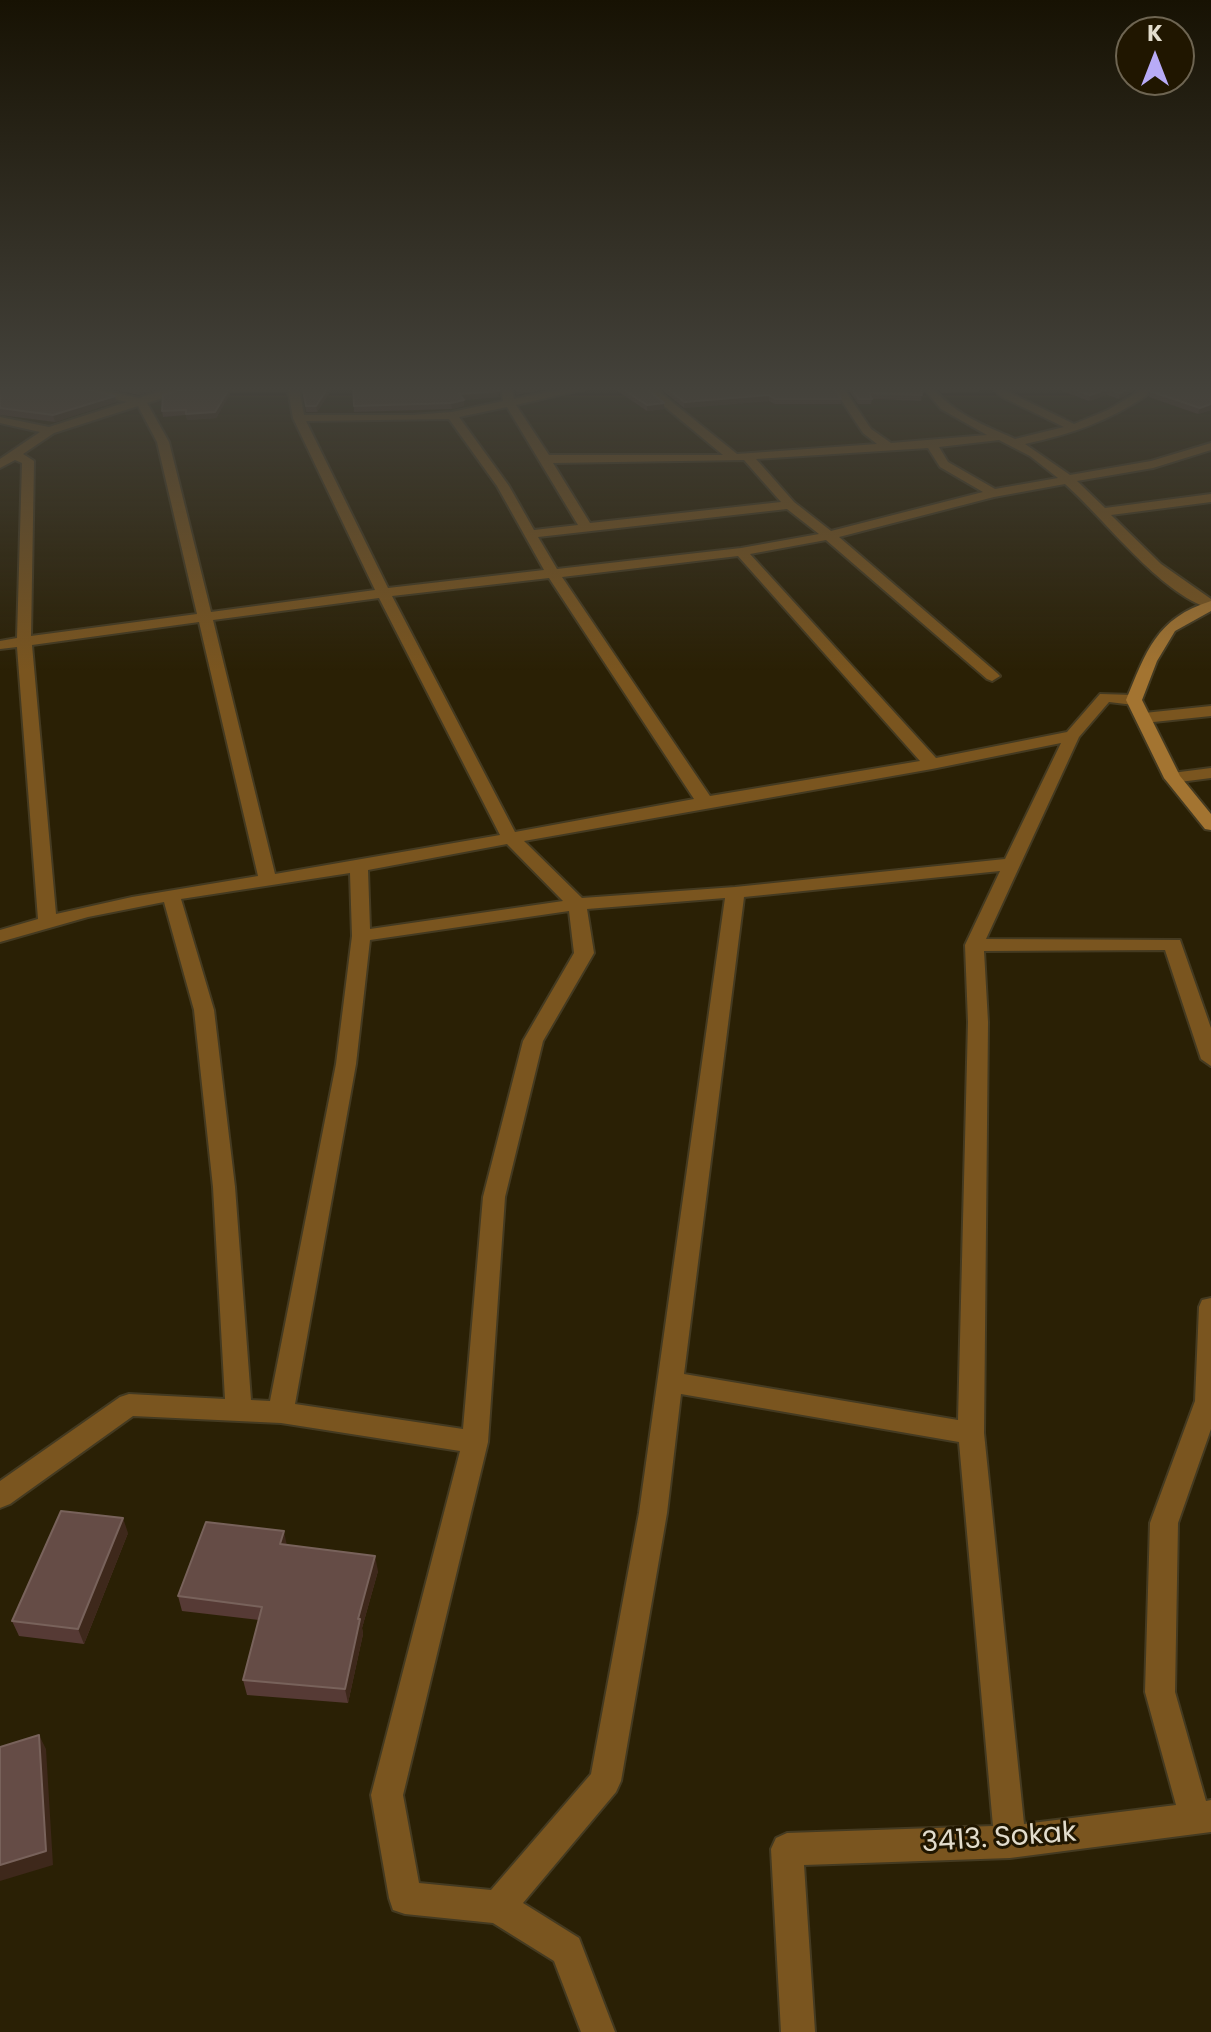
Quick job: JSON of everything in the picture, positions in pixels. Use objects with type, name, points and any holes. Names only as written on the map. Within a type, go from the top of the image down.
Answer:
[{"type":"street","points":[[28,481],[24,641],[47,920]]},
{"type":"street","points":[[173,481],[268,880]]},
{"type":"street","points":[[329,481],[383,593],[509,836],[577,904],[584,953],[533,1041],[494,1197],[475,1442],[387,1795],[405,1898],[498,1907],[567,1950],[598,2032]]},
{"type":"street","points":[[499,481],[553,574],[705,802]]},
{"type":"street","points":[[558,481],[586,528]]},
{"type":"street","points":[[765,481],[992,676]]},
{"type":"street","points":[[972,481],[993,493]]},
{"type":"street","points":[[0,645],[383,593],[741,552],[829,536],[993,493],[1073,481],[1175,582],[1211,605],[1169,628],[1150,661],[1134,700]]},
{"type":"street","points":[[1103,512],[1211,498]]},
{"type":"street","points":[[530,534],[790,505]]},
{"type":"street","points":[[741,552],[932,764]]},
{"type":"street","points":[[1010,1842],[971,1433],[978,1022],[974,945],[1072,736],[1105,697],[1134,700]]},
{"type":"street","points":[[1134,700],[1172,778],[1211,825]]},
{"type":"street","points":[[1144,718],[1211,711]]},
{"type":"street","points":[[0,936],[47,920],[171,895],[359,866],[509,836],[932,764],[1072,736]]},
{"type":"street","points":[[1172,778],[1211,773]]},
{"type":"street","points":[[361,936],[577,904],[735,892],[1012,864]]},
{"type":"street","points":[[281,1412],[346,1064],[361,936],[359,866]]},
{"type":"street","points":[[498,1907],[605,1781],[653,1513],[735,892]]},
{"type":"street","points":[[171,895],[204,1010],[224,1187],[239,1410]]},
{"type":"street","points":[[974,945],[1173,944],[1205,1024],[1211,1059]]},
{"type":"street","points":[[1204,1818],[1160,1692],[1164,1523],[1208,1401],[1211,1307]]},
{"type":"street","points":[[670,1382],[971,1433]]},
{"type":"street","points":[[0,1496],[129,1405],[281,1412],[475,1442]]},
{"type":"street","name":"3413. Sokak","points":[[798,2032],[787,1849],[1010,1842],[1204,1818]]},
{"type":"building","points":[[61,1511],[123,1518],[78,1629],[12,1621]]},
{"type":"building","points":[[206,1522],[284,1531],[280,1544],[375,1556],[358,1619],[345,1689],[243,1680],[262,1607],[178,1596]]},
{"type":"building","points":[[39,1735],[46,1851],[0,1865],[0,1747]]}]
